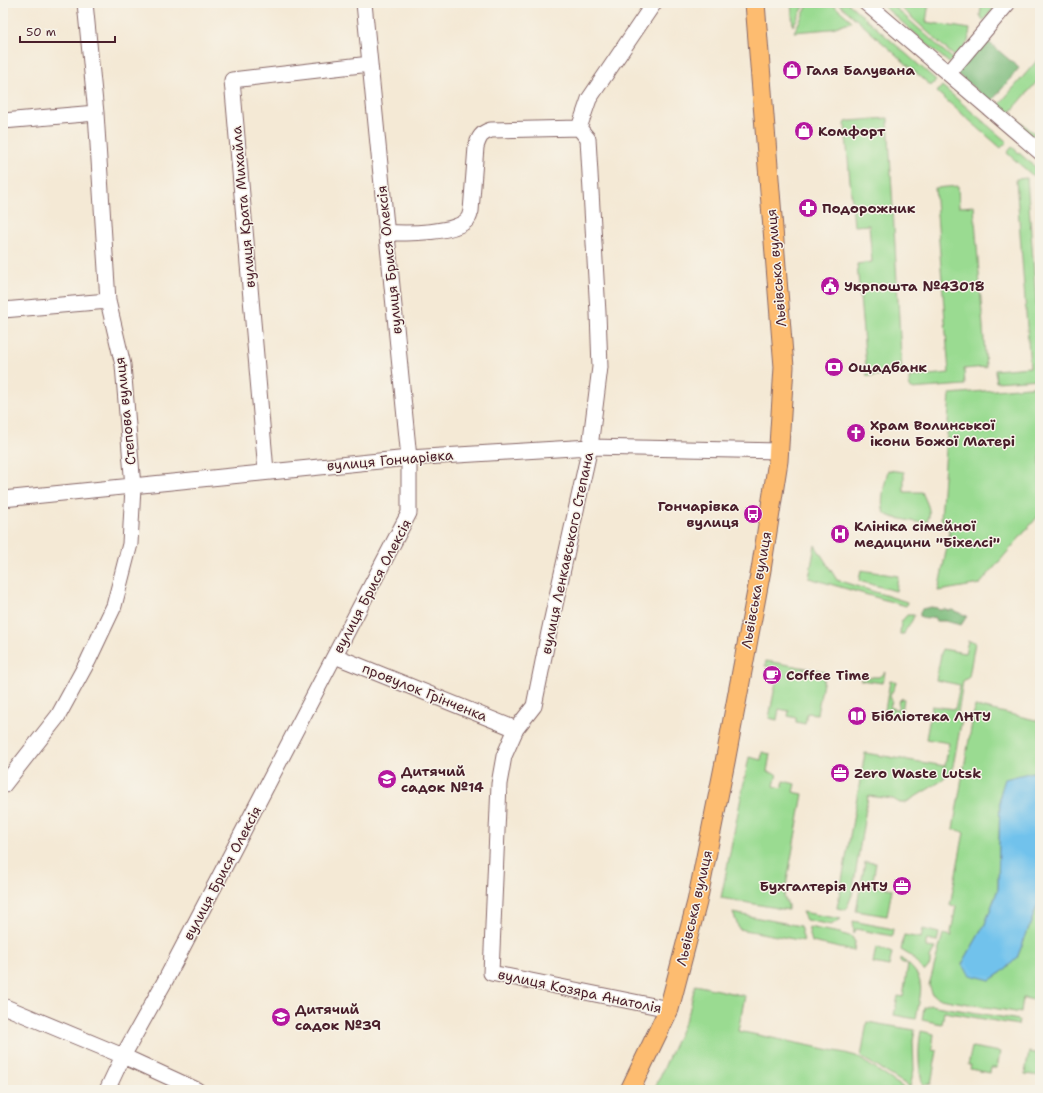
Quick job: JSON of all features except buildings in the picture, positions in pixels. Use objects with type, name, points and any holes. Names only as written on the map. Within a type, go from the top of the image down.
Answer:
[{"type":"main road","name":"Львівська вулиця","points":[[630,1090],[669,1009],[697,902],[724,770],[764,554],[778,451],[784,367],[755,3]]},
{"type":"street","name":"Степова вулиця","points":[[3,786],[58,716],[88,661],[114,606],[130,544],[133,487],[123,365],[108,302],[96,113],[85,3]]},
{"type":"street","name":"вулиця Брися Олексія","points":[[107,1090],[122,1056],[165,981],[410,514],[408,458],[364,3]]},
{"type":"street","points":[[386,232],[404,234],[445,230],[464,223],[469,218],[471,211],[476,147],[478,138],[483,133],[491,130],[579,128],[589,99],[654,3]]},
{"type":"street","points":[[866,3],[1040,152]]},
{"type":"street","points":[[948,73],[1008,3]]},
{"type":"street","name":"вулиця Крата Михайла","points":[[266,471],[232,80],[370,64]]},
{"type":"street","points":[[3,121],[96,113]]},
{"type":"street","name":"вулиця Ленкавського Степана","points":[[490,972],[499,784],[504,756],[516,730],[534,706],[590,447],[599,376],[598,313],[588,139],[579,128]]},
{"type":"street","points":[[3,310],[108,302]]},
{"type":"street","name":"вулиця Гончарівка","points":[[3,500],[133,487],[266,471],[408,458],[590,447],[778,451]]},
{"type":"street","name":"провулок Грінченка","points":[[335,656],[516,730]]},
{"type":"street","name":"вулиця Козяра Анатолія","points":[[490,972],[669,1009]]},
{"type":"street","points":[[3,1006],[122,1056],[197,1090]]},
{"type":"green space","points":[[791,3],[806,3],[793,26]]},
{"type":"green space","points":[[809,3],[819,6],[831,3],[852,21],[830,29],[794,32]]},
{"type":"green space","points":[[838,3],[848,3],[936,80],[931,86]]},
{"type":"green space","points":[[880,3],[890,3],[953,59],[949,63]]},
{"type":"green space","points":[[896,3],[929,3],[926,22],[970,29],[968,42],[955,57]]},
{"type":"green space","points":[[982,3],[998,3],[983,21],[980,15]]},
{"type":"green space","points":[[985,39],[1019,68],[991,102],[956,73]]},
{"type":"green space","points":[[1040,57],[1040,78],[1010,113],[1040,138],[1040,143],[997,107]]},
{"type":"green space","points":[[942,86],[1007,142],[1001,148],[937,92]]},
{"type":"green space","points":[[888,118],[902,374],[867,376],[857,264],[872,262],[869,225],[854,226],[845,125],[846,122],[850,121]]},
{"type":"green space","points":[[1012,147],[1040,171],[1040,182],[1007,153]]},
{"type":"green space","points":[[1027,178],[1040,354],[1040,379],[996,382],[995,370],[1030,367],[1016,179]]},
{"type":"green space","points":[[958,186],[959,207],[974,206],[986,367],[964,369],[965,385],[910,389],[909,377],[949,373],[935,188]]},
{"type":"green space","points":[[1040,386],[1040,514],[980,584],[938,591],[950,532],[941,518],[950,394]]},
{"type":"green space","points":[[888,470],[904,472],[904,492],[922,492],[929,511],[929,518],[927,521],[918,522],[894,518],[887,515],[884,511],[882,500]]},
{"type":"green space","points":[[815,545],[837,580],[907,602],[906,606],[809,578]]},
{"type":"green space","points":[[861,570],[898,576],[896,591],[859,581]]},
{"type":"green space","points":[[931,607],[939,610],[952,610],[967,616],[961,625],[945,621],[936,621],[934,617],[926,619],[920,616],[922,609]]},
{"type":"green space","points":[[907,615],[914,615],[904,634],[900,634],[901,622]]},
{"type":"green space","points":[[968,641],[975,642],[969,677],[963,681],[958,713],[962,718],[953,766],[949,774],[943,780],[905,803],[900,803],[893,799],[868,796],[852,895],[846,910],[837,908],[865,753],[945,766],[949,743],[926,739],[932,706],[955,709],[960,685],[936,680],[942,649],[965,653]]},
{"type":"green space","points":[[766,661],[823,671],[825,673],[817,714],[807,713],[805,724],[796,722],[796,718],[788,716],[789,711],[779,709],[777,720],[769,718],[778,671],[777,668],[765,666]]},
{"type":"green space","points":[[885,672],[883,683],[860,680],[863,677],[879,677]]},
{"type":"green space","points":[[890,681],[896,682],[890,696],[892,701],[890,707],[897,709],[899,706],[898,702],[902,698],[904,699],[901,718],[884,716]]},
{"type":"green space","points":[[975,706],[1040,721],[1040,778],[1032,772],[1000,795],[998,889],[985,924],[962,964],[990,980],[1002,972],[1017,958],[1040,899],[1040,1001],[1023,998],[1021,1013],[940,999],[933,995],[929,985],[943,934],[952,936],[951,932],[956,906],[950,905],[964,832],[953,829]]},
{"type":"green space","points":[[762,752],[770,754],[767,772],[777,774],[774,786],[782,788],[784,781],[795,784],[793,792],[803,794],[784,897],[788,905],[788,910],[721,898],[749,757],[761,760]]},
{"type":"green space","points":[[865,862],[876,863],[872,885],[892,889],[887,916],[856,911]]},
{"type":"green space","points":[[802,912],[841,919],[831,925],[806,920]]},
{"type":"green space","points":[[733,913],[800,926],[804,941],[739,929]]},
{"type":"green space","points":[[853,921],[893,929],[892,936],[856,929],[854,934]]},
{"type":"green space","points":[[808,927],[840,933],[852,937],[855,942],[854,951],[812,942]]},
{"type":"green space","points":[[923,929],[939,933],[937,942],[927,940],[926,942],[926,947],[935,948],[930,958],[930,965],[924,972],[911,956],[901,950],[904,935],[921,938]]},
{"type":"green space","points":[[876,947],[892,953],[889,966],[873,963]]},
{"type":"green space","points":[[900,958],[908,964],[900,962]]},
{"type":"green space","points":[[908,964],[919,978],[921,992],[916,1019],[894,1015],[898,996],[903,997]]},
{"type":"green space","points":[[695,985],[745,996],[738,1031],[856,1056],[907,1090],[654,1090],[689,1012]]},
{"type":"green space","points":[[930,1005],[1019,1020],[1018,1025],[944,1012],[942,1024],[922,1020],[924,1008]]},
{"type":"green space","points":[[867,1022],[915,1030],[913,1040],[914,1070],[910,1087],[861,1057]]},
{"type":"green space","points":[[921,1031],[934,1034],[932,1050],[937,1051],[931,1084],[923,1085],[920,1073],[919,1058]]},
{"type":"green space","points":[[972,1047],[1000,1052],[997,1068],[991,1068],[990,1073],[970,1069],[971,1065],[968,1065]]},
{"type":"green space","points":[[1029,1052],[1040,1054],[1040,1076],[1025,1074]]},
{"type":"water","points":[[1032,772],[1040,778],[1040,899],[1017,958],[1002,972],[990,980],[970,975],[962,964],[985,924],[998,889],[1000,795],[1005,779]]},
{"type":"place","name":"Галя Балувана","points":[[792,70]]},
{"type":"place","name":"Комфорт","points":[[804,131]]},
{"type":"place","name":"Подорожник","points":[[808,208]]},
{"type":"place","name":"Укрпошта №43018","points":[[830,286]]},
{"type":"place","name":"Ощадбанк","points":[[834,367]]},
{"type":"place","name":"Храм Волинської ікони Божої Матері","points":[[856,433]]},
{"type":"place","name":"Гончарівка вулиця","points":[[753,514]]},
{"type":"place","name":"Клініка сімейної медицини \"Біхелсі\"","points":[[840,534]]},
{"type":"place","name":"Coffee Time","points":[[772,675]]},
{"type":"place","name":"Бібліотека ЛНТУ","points":[[857,716]]},
{"type":"place","name":"Zero Waste Lutsk","points":[[840,773]]},
{"type":"place","name":"Дитячий садок №14","points":[[387,779]]},
{"type":"place","name":"Бухгалтерія ЛНТУ","points":[[902,886]]},
{"type":"place","name":"Дитячий садок №39","points":[[281,1017]]}]
